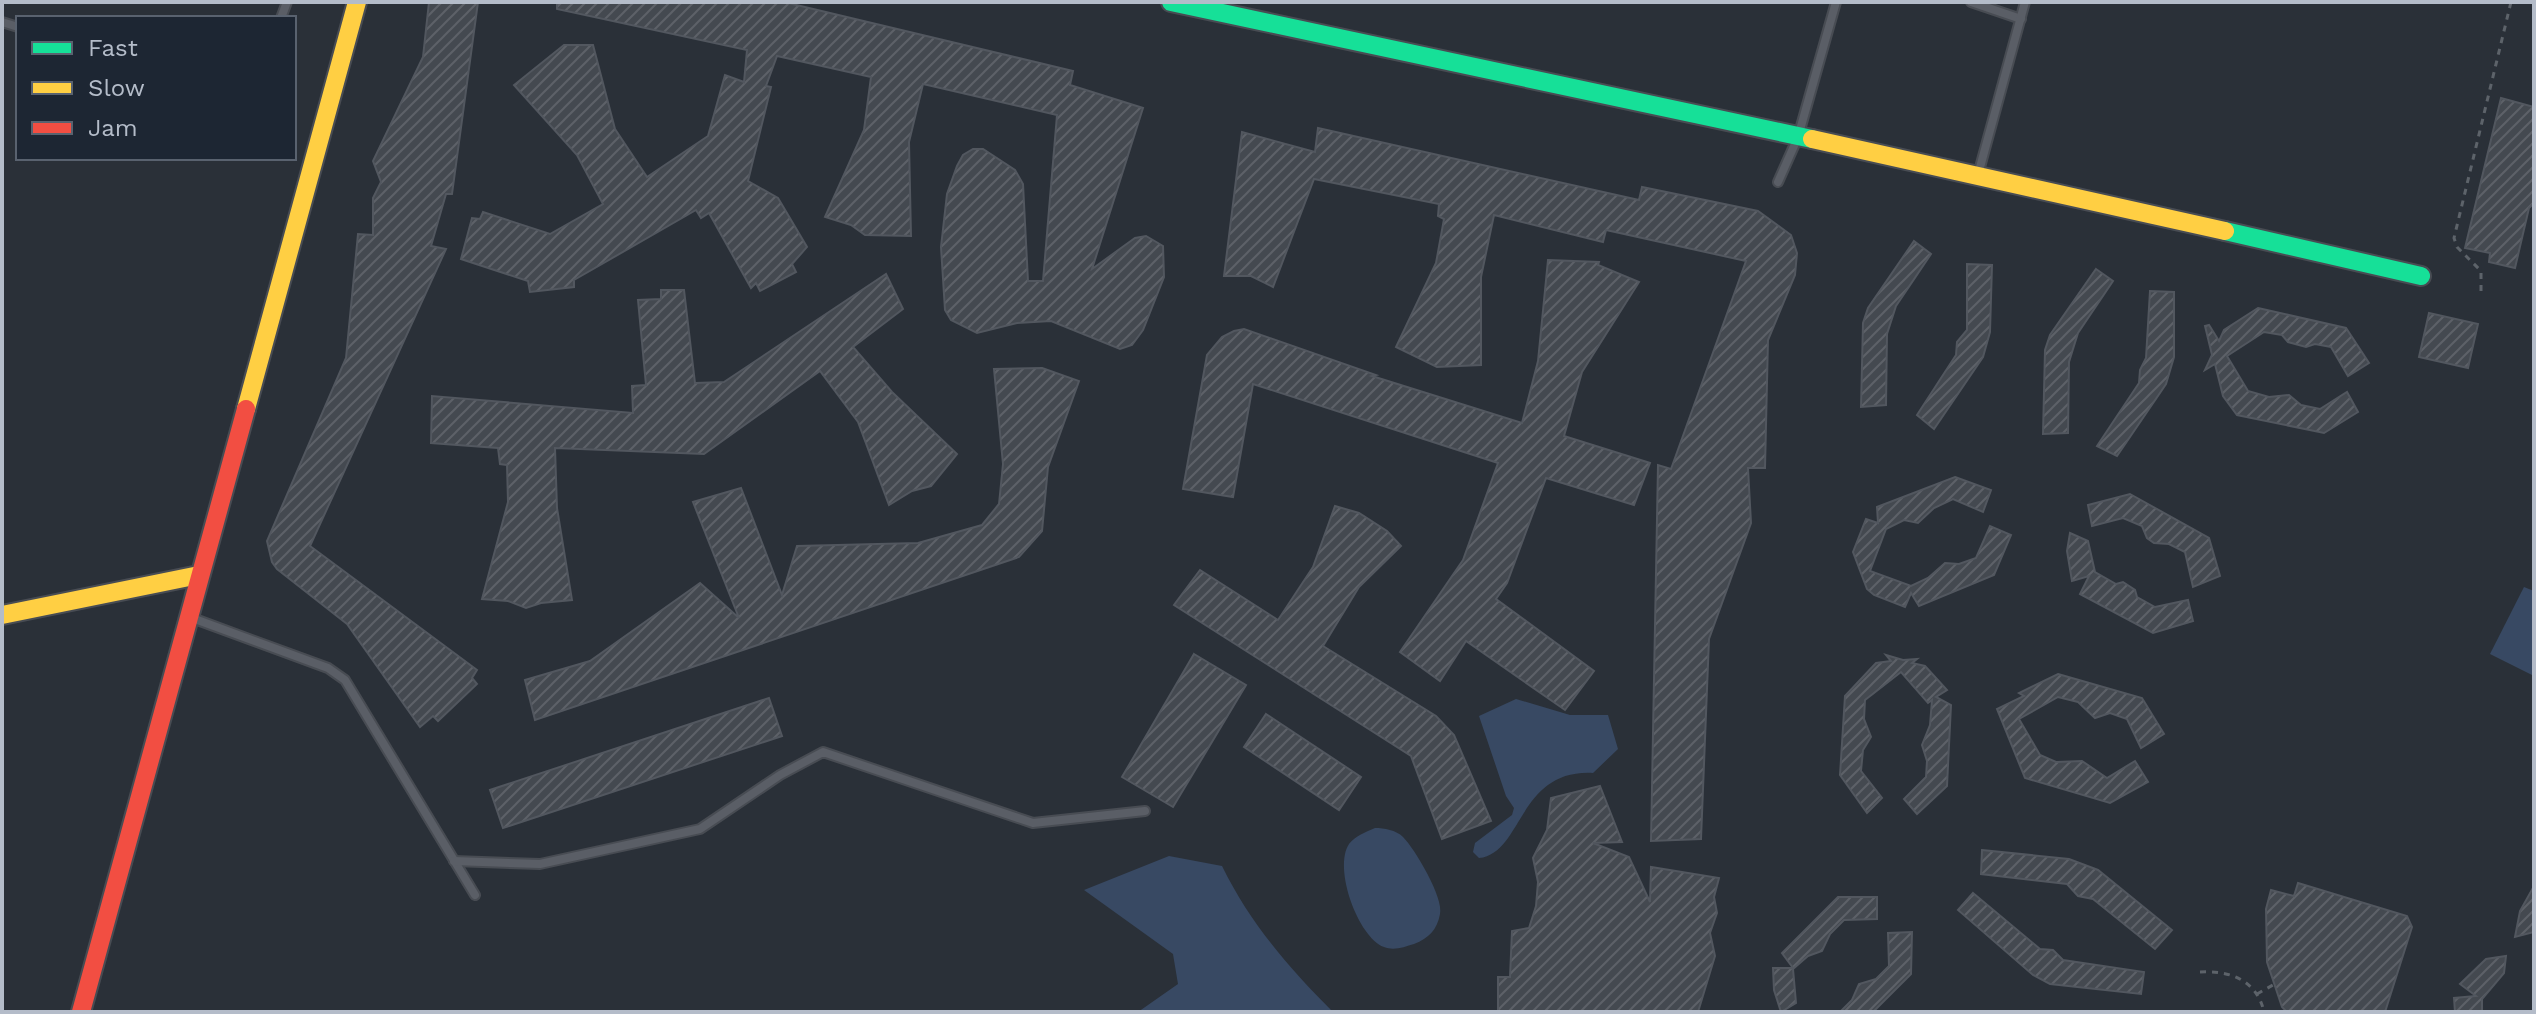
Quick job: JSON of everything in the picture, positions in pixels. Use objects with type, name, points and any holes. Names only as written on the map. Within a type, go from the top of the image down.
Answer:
[{"type":"street","points":[[81,1012],[357,2]]},
{"type":"street","points":[[1171,2],[1978,174],[2421,276]]},
{"type":"street","points":[[2,615],[199,575]]},
{"type":"lane","points":[[1778,182],[1798,137],[1836,2]]},
{"type":"lane","points":[[1971,2],[2021,19]]},
{"type":"lane","points":[[1978,174],[2025,2]]},
{"type":"lane","points":[[188,616],[328,668],[345,680],[475,895]]},
{"type":"lane","points":[[454,861],[540,864],[700,829],[780,775],[823,752],[1033,823],[1145,811]]},
{"type":"path","points":[[2481,291],[2481,271],[2457,247],[2454,238],[2511,2]]},
{"type":"path","points":[[2200,972],[2227,973],[2245,982],[2257,994],[2264,1012]]},
{"type":"path","points":[[2257,994],[2273,985]]},
{"type":"water","points":[[2524,587],[2534,591],[2534,676],[2490,654]]},
{"type":"water","points":[[1516,699],[1570,715],[1608,715],[1618,749],[1593,773],[1568,775],[1550,784],[1524,812],[1505,842],[1493,853],[1479,858],[1473,852],[1475,843],[1512,815],[1514,808],[1506,796],[1479,716]]},
{"type":"water","points":[[1375,828],[1397,833],[1408,843],[1428,874],[1440,907],[1439,920],[1432,933],[1419,942],[1395,949],[1374,941],[1365,930],[1346,884],[1345,855],[1349,844],[1357,836]]},
{"type":"water","points":[[1169,856],[1222,866],[1271,944],[1333,1012],[1138,1012],[1178,984],[1173,954],[1084,890]]},
{"type":"building","points":[[429,2],[478,2],[452,194],[446,194],[431,246],[446,249],[310,546],[477,670],[472,678],[477,684],[438,721],[433,716],[420,727],[347,624],[277,569],[267,541],[346,358],[358,234],[373,235],[373,198],[381,182],[373,161],[423,57]]},
{"type":"building","points":[[557,2],[784,2],[1073,71],[1070,85],[1143,108],[1092,269],[1135,238],[1146,236],[1163,246],[1164,277],[1143,330],[1132,345],[1120,349],[1051,321],[1017,323],[977,333],[951,320],[945,310],[941,247],[947,194],[963,155],[973,149],[983,149],[1015,170],[1023,184],[1028,281],[1043,281],[1057,115],[923,84],[909,142],[911,236],[865,235],[851,225],[825,217],[864,130],[871,77],[777,56],[766,86],[771,87],[748,181],[778,198],[807,247],[792,264],[796,272],[760,291],[756,283],[751,288],[709,213],[701,218],[696,210],[574,280],[574,287],[530,292],[528,281],[461,259],[472,218],[480,219],[483,212],[550,234],[603,204],[577,155],[514,85],[564,45],[593,45],[615,129],[647,177],[708,136],[725,75],[744,82],[747,50],[557,9]]},
{"type":"building","points":[[2501,98],[2534,107],[2534,203],[2529,208],[2515,268],[2489,262],[2490,253],[2465,248]]},
{"type":"building","points":[[1318,128],[1639,200],[1642,187],[1758,211],[1791,235],[1797,253],[1795,275],[1768,340],[1765,468],[1748,468],[1751,523],[1709,639],[1701,839],[1651,841],[1658,465],[1671,469],[1746,261],[1606,230],[1603,242],[1494,215],[1481,277],[1481,365],[1437,367],[1396,347],[1436,263],[1444,219],[1438,216],[1439,204],[1314,179],[1273,287],[1251,276],[1224,276],[1242,132],[1315,152]]},
{"type":"building","points":[[1914,241],[1931,254],[1896,306],[1887,334],[1886,405],[1861,407],[1863,323],[1868,308]]},
{"type":"building","points":[[1548,260],[1599,262],[1598,265],[1639,282],[1582,372],[1564,436],[1650,463],[1634,505],[1546,478],[1507,583],[1496,599],[1594,671],[1565,710],[1466,641],[1440,681],[1400,652],[1463,560],[1498,463],[1253,384],[1233,497],[1183,489],[1207,355],[1222,337],[1244,329],[1376,375],[1372,376],[1522,423],[1538,361]]},
{"type":"building","points":[[1967,264],[1992,265],[1990,332],[1983,357],[1934,429],[1917,415],[1956,355],[1957,342],[1967,330]]},
{"type":"building","points":[[2096,269],[2113,281],[2078,333],[2069,362],[2068,433],[2043,434],[2045,350],[2050,335]]},
{"type":"building","points":[[886,274],[903,309],[853,347],[892,392],[957,454],[931,486],[912,491],[889,505],[858,422],[820,371],[704,454],[555,448],[557,508],[572,600],[526,608],[508,601],[482,599],[508,502],[507,465],[500,464],[498,448],[431,443],[432,396],[633,413],[632,386],[646,385],[638,300],[661,299],[661,290],[684,290],[695,383],[724,382]]},
{"type":"building","points":[[2150,291],[2174,292],[2174,357],[2166,384],[2117,456],[2097,446],[2139,383],[2140,370],[2146,358]]},
{"type":"building","points":[[2258,308],[2346,328],[2369,363],[2348,376],[2331,347],[2315,344],[2306,347],[2288,342],[2282,335],[2264,332],[2227,356],[2248,391],[2269,397],[2289,395],[2301,405],[2320,409],[2347,392],[2358,412],[2324,433],[2237,415],[2223,396],[2215,364],[2205,370],[2212,355],[2205,326],[2209,325],[2219,341],[2224,330]]},
{"type":"building","points":[[2429,313],[2478,324],[2468,368],[2419,357]]},
{"type":"building","points":[[1042,368],[1079,381],[1048,467],[1042,531],[1019,557],[535,720],[525,680],[590,661],[700,583],[739,618],[693,502],[741,488],[782,595],[797,546],[918,543],[982,525],[999,504],[1003,464],[994,369]]},
{"type":"building","points":[[1955,477],[1991,490],[1983,512],[1953,499],[1934,508],[1918,523],[1904,520],[1886,529],[1870,571],[1911,586],[1928,578],[1945,563],[1959,564],[1976,558],[1990,526],[2011,535],[1994,575],[1919,606],[1911,593],[1905,607],[1874,595],[1867,589],[1853,552],[1866,519],[1878,523],[1877,507]]},
{"type":"building","points":[[2130,494],[2209,538],[2220,576],[2193,587],[2185,552],[2169,544],[2154,543],[2147,538],[2142,526],[2123,518],[2092,526],[2088,505]]},
{"type":"building","points":[[1335,506],[1359,513],[1387,531],[1401,546],[1359,587],[1323,646],[1436,716],[1454,735],[1491,821],[1442,839],[1411,756],[1174,605],[1200,570],[1278,620],[1313,567]]},
{"type":"building","points":[[2070,533],[2088,541],[2095,572],[2116,584],[2123,582],[2135,590],[2137,597],[2155,607],[2188,600],[2193,621],[2153,633],[2080,594],[2089,576],[2072,581],[2067,551]]},
{"type":"building","points":[[1194,654],[1246,685],[1173,807],[1122,777]]},
{"type":"building","points":[[1886,655],[1903,660],[1917,659],[1912,663],[1925,666],[1947,690],[1936,697],[1951,705],[1947,786],[1917,814],[1904,799],[1926,777],[1927,761],[1922,745],[1930,725],[1932,700],[1928,703],[1901,672],[1865,700],[1864,719],[1871,737],[1863,750],[1861,771],[1882,798],[1867,813],[1840,775],[1845,696],[1876,663],[1891,661]]},
{"type":"building","points":[[2058,674],[2142,698],[2164,734],[2141,748],[2127,719],[2110,713],[2095,718],[2078,702],[2058,697],[2019,719],[2040,755],[2056,762],[2082,761],[2107,778],[2135,761],[2148,782],[2110,803],[2025,778],[1997,709],[2024,696],[2019,693]]},
{"type":"building","points":[[769,698],[782,736],[503,828],[490,790]]},
{"type":"building","points":[[1266,714],[1361,777],[1339,810],[1244,747]]},
{"type":"building","points":[[1600,786],[1622,842],[1593,843],[1629,857],[1650,902],[1651,867],[1719,878],[1714,897],[1717,913],[1710,933],[1715,956],[1698,1012],[1498,1012],[1498,977],[1510,977],[1512,931],[1529,928],[1536,906],[1538,882],[1533,858],[1547,830],[1551,798]]},
{"type":"building","points":[[1982,850],[2069,859],[2098,870],[2172,930],[2155,949],[2093,899],[2078,896],[2067,884],[1981,874]]},
{"type":"building","points":[[2298,883],[2407,916],[2412,927],[2385,1012],[2287,1012],[2282,1007],[2267,962],[2266,909],[2271,890],[2294,896]]},
{"type":"building","points":[[2534,886],[2534,932],[2515,937],[2520,911]]},
{"type":"building","points":[[1973,893],[2040,949],[2053,950],[2063,960],[2144,972],[2141,994],[2050,984],[2033,975],[1958,910]]},
{"type":"building","points":[[1838,897],[1877,897],[1877,919],[1844,920],[1830,934],[1822,951],[1808,956],[1793,969],[1796,1003],[1781,1012],[1774,990],[1773,968],[1793,968],[1782,953]]},
{"type":"building","points":[[1912,932],[1911,974],[1873,1012],[1840,1012],[1852,1000],[1859,984],[1876,979],[1889,966],[1888,933]]},
{"type":"building","points":[[2506,956],[2504,973],[2482,999],[2482,1012],[2455,1012],[2454,998],[2476,996],[2460,984],[2486,959]]},
{"type":"traffic: fast","points":[[1171,2],[1812,139]]},
{"type":"traffic: fast","points":[[2225,231],[2421,276]]},
{"type":"traffic: slow","points":[[246,409],[357,2]]},
{"type":"traffic: slow","points":[[1812,139],[2225,231]]},
{"type":"traffic: slow","points":[[2,615],[199,575]]},
{"type":"traffic: jam","points":[[81,1012],[246,409]]}]
